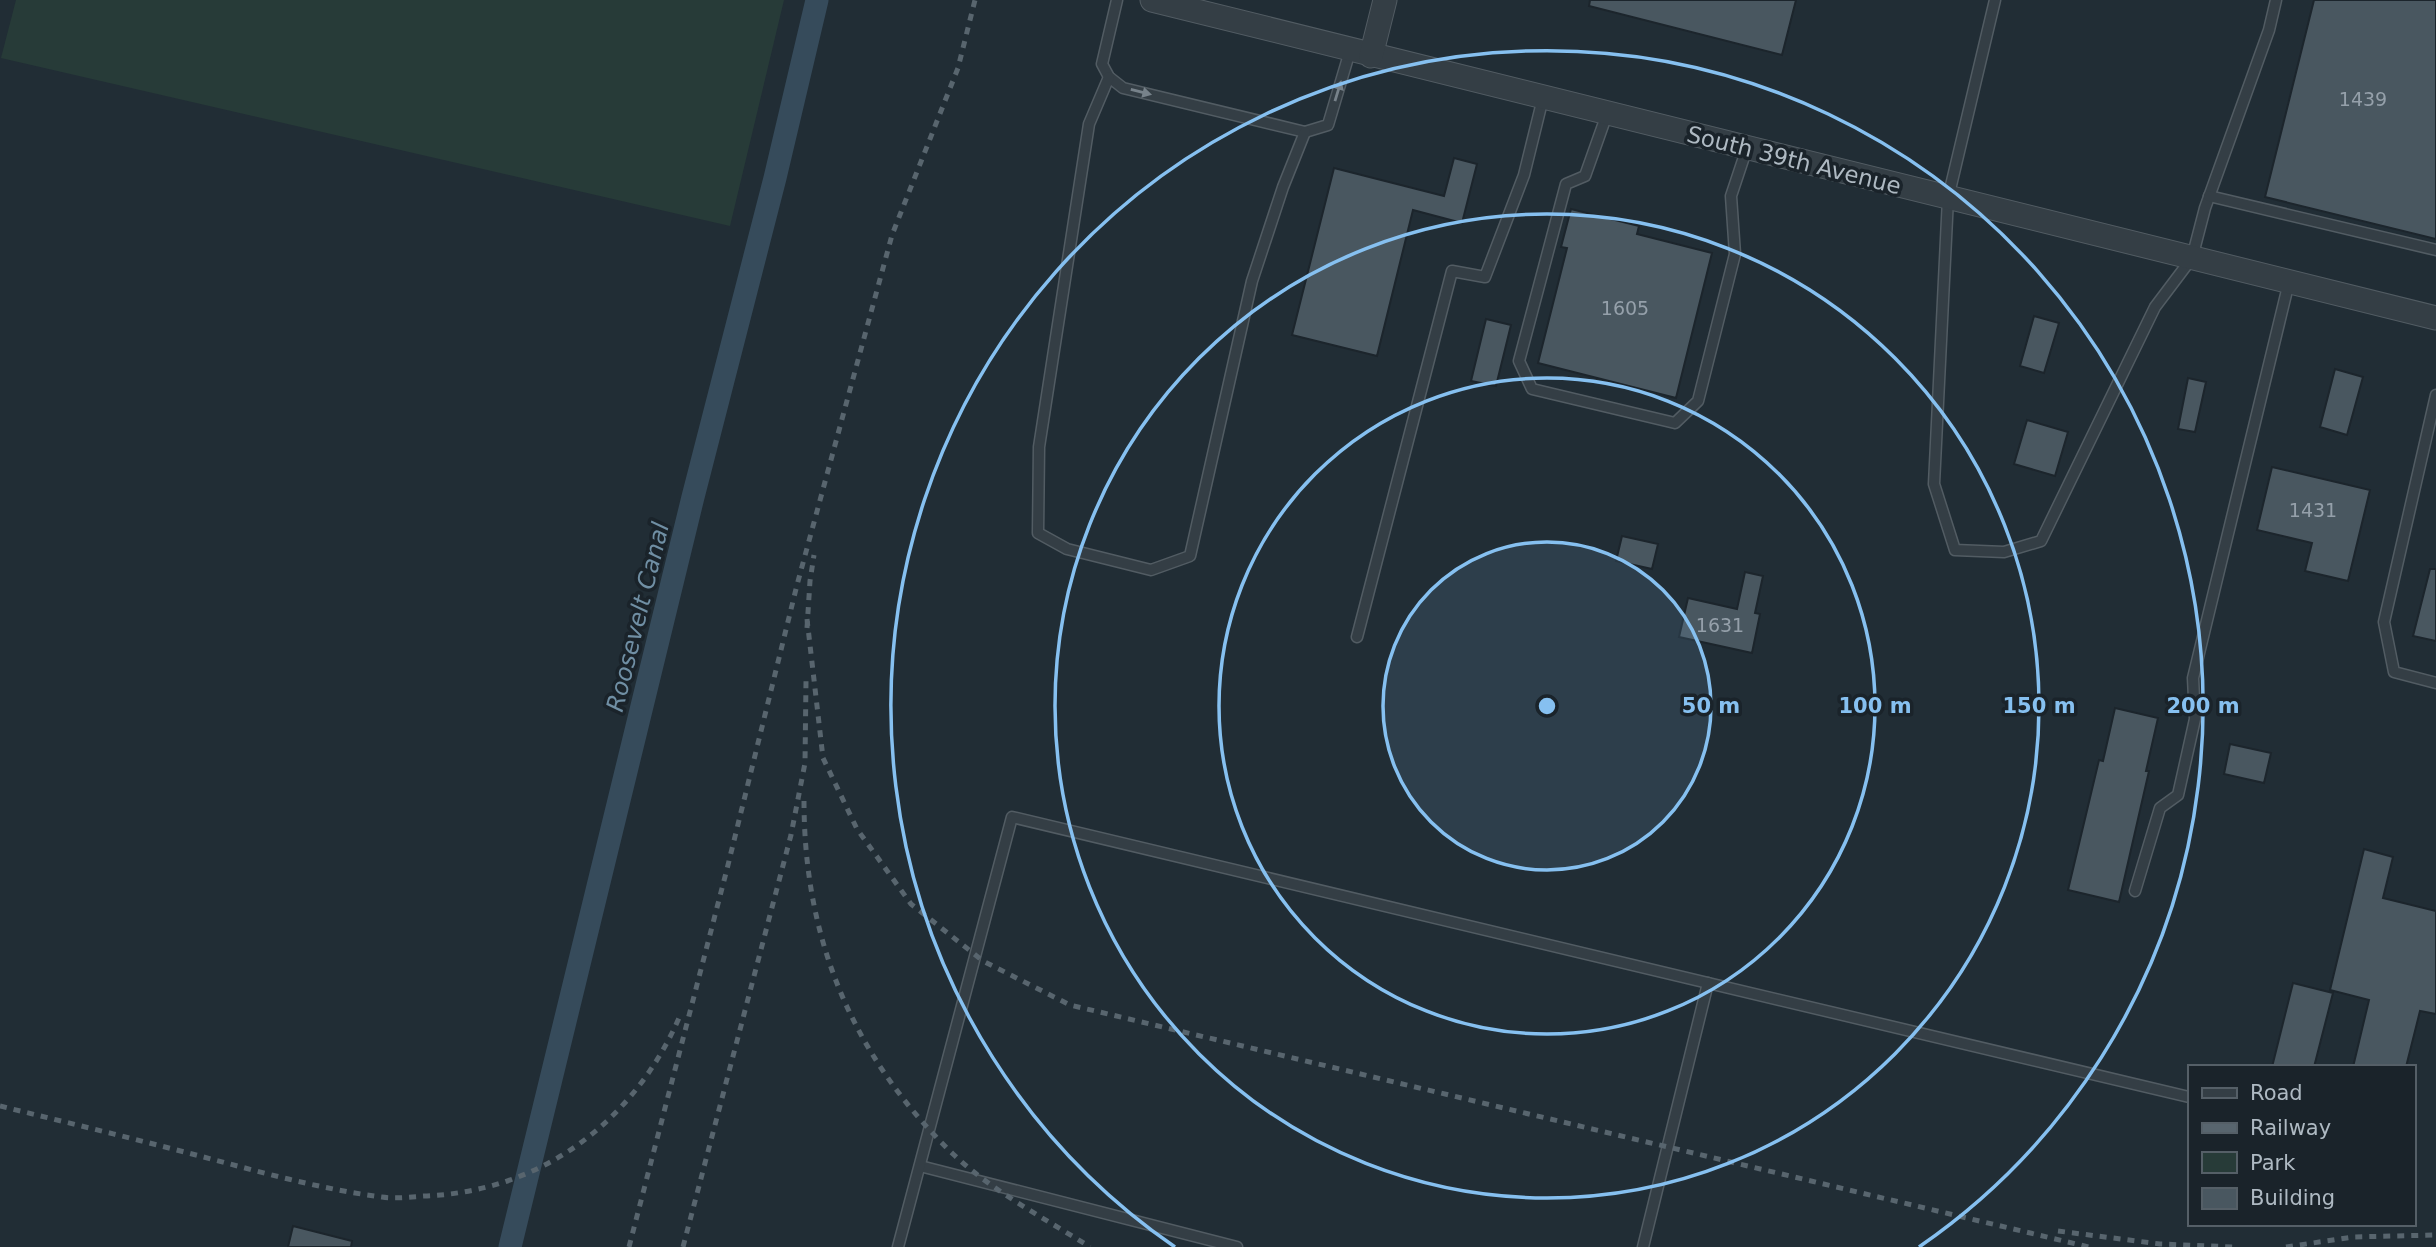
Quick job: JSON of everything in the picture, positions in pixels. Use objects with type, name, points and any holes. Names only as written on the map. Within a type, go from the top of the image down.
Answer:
[{"type":"street","name":"South 39th Avenue","points":[[1152,0],[2436,318]]},
{"type":"street","points":[[1361,53],[1385,0]]},
{"type":"lane","points":[[1117,0],[1102,64],[1109,77],[1123,88],[1305,132],[1328,125],[1361,53]]},
{"type":"lane","points":[[1995,0],[1948,198],[1934,484],[1955,550],[2004,552],[2041,541],[2155,307],[2192,258],[2209,197],[2269,30],[2276,0]]},
{"type":"lane","points":[[1109,77],[1089,124],[1039,447],[1038,533],[1067,549],[1151,569],[1190,556],[1252,281],[1283,187],[1305,132]]},
{"type":"lane","points":[[1357,637],[1452,271],[1485,277],[1524,175],[1543,98]]},
{"type":"lane","points":[[1607,114],[1585,176],[1566,184],[1519,361],[1532,389],[1675,423],[1691,411],[1698,401],[1735,254],[1731,196],[1747,148]]},
{"type":"lane","points":[[2209,197],[2436,250]]},
{"type":"lane","points":[[2135,891],[2160,808],[2178,795],[2194,719],[2193,678],[2289,282]]},
{"type":"lane","points":[[2436,394],[2384,622],[2394,672],[2436,683]]},
{"type":"lane","points":[[898,1247],[1012,817],[2188,1097]]},
{"type":"lane","points":[[1643,1247],[1708,983]]},
{"type":"lane","points":[[920,1166],[1237,1247]]},
{"type":"green space","points":[[16,0],[784,0],[730,226],[1,58]]},
{"type":"building","points":[[1590,0],[1796,0],[1782,55],[1589,6]]},
{"type":"building","points":[[2314,0],[2436,0],[2436,239],[2265,197]]},
{"type":"building","points":[[1454,158],[1477,164],[1462,223],[1413,210],[1377,356],[1292,335],[1334,168],[1444,196]]},
{"type":"building","points":[[1571,209],[1639,226],[1637,234],[1712,253],[1676,398],[1538,363],[1567,248],[1561,247]]},
{"type":"building","points":[[2034,316],[2059,323],[2044,373],[2020,366]]},
{"type":"building","points":[[1486,319],[1511,325],[1496,386],[1471,381]]},
{"type":"building","points":[[2335,369],[2363,377],[2347,435],[2320,427]]},
{"type":"building","points":[[2188,378],[2206,382],[2195,432],[2178,429]]},
{"type":"building","points":[[2027,420],[2068,432],[2055,476],[2014,464]]},
{"type":"building","points":[[2272,467],[2370,490],[2348,581],[2305,571],[2312,543],[2257,530]]},
{"type":"building","points":[[1622,536],[1658,544],[1652,569],[1616,561]]},
{"type":"building","points":[[2430,569],[2436,569],[2436,641],[2413,636]]},
{"type":"building","points":[[1745,572],[1763,576],[1755,613],[1760,614],[1752,653],[1679,637],[1688,598],[1737,609]]},
{"type":"building","points":[[2115,708],[2158,718],[2146,771],[2149,771],[2119,902],[2068,890],[2099,760],[2103,761]]},
{"type":"building","points":[[2230,744],[2271,753],[2264,783],[2224,774]]},
{"type":"building","points":[[2364,849],[2393,857],[2383,898],[2436,911],[2436,1014],[2420,1011],[2406,1065],[2353,1065],[2369,1000],[2330,990]]},
{"type":"building","points":[[2293,983],[2333,993],[2315,1065],[2272,1065]]},
{"type":"building","points":[[293,1226],[352,1241],[351,1247],[288,1247]]},
{"type":"waterway","name":"Roosevelt Canal","points":[[510,1247],[817,0]]},
{"type":"railway","points":[[629,1247],[797,585],[892,235],[958,68],[975,0]]},
{"type":"railway","points":[[807,628],[814,555]]},
{"type":"railway","points":[[807,619],[823,758],[857,829],[911,904],[983,961],[1070,1005],[2089,1247]]},
{"type":"railway","points":[[683,1247],[791,835],[805,763],[806,681]]},
{"type":"railway","points":[[804,801],[806,852],[813,901],[825,948],[841,993],[862,1036],[888,1077],[918,1117],[968,1167],[1019,1204],[1090,1247]]},
{"type":"railway","points":[[0,1106],[288,1179],[358,1194],[392,1198],[466,1192],[506,1181],[544,1166],[578,1145],[609,1119],[636,1090],[660,1056],[679,1018]]},
{"type":"railway","points":[[2058,1231],[2160,1244],[2234,1247]]},
{"type":"railway","points":[[2286,1247],[2353,1237],[2436,1235]]}]
